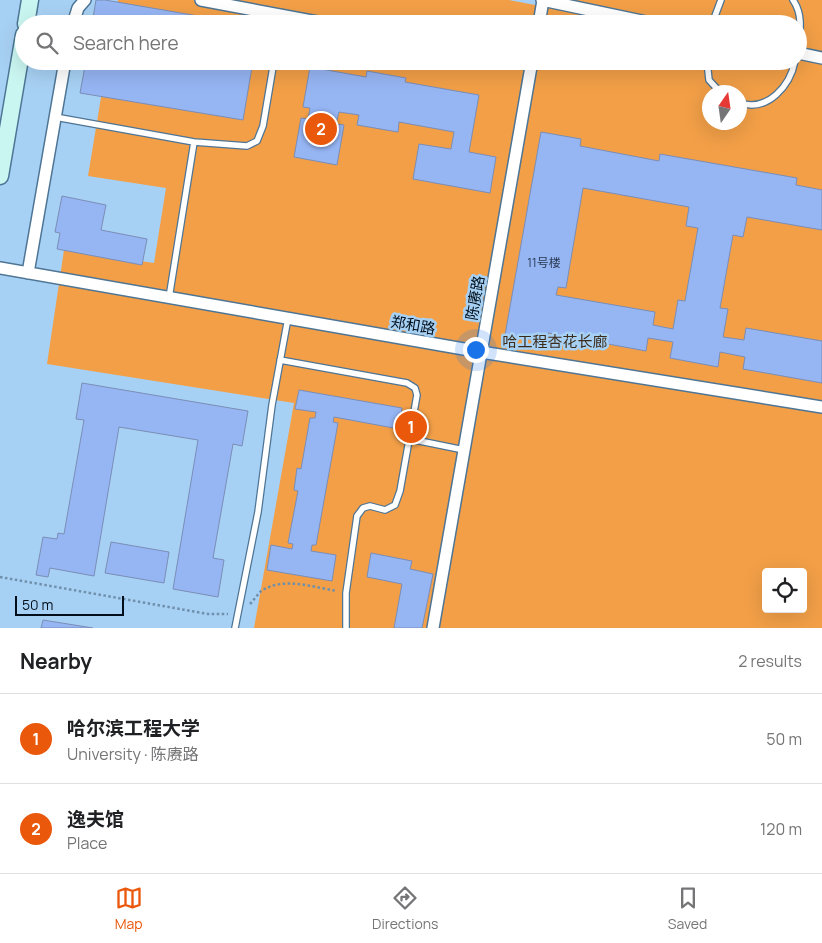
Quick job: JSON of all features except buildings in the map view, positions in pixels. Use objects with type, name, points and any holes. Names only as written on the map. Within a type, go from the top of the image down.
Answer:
[{"type":"main road","points":[[28,15],[30,0]]},
{"type":"main road","points":[[0,176],[18,70]]},
{"type":"street","points":[[76,15],[78,8],[85,0]]},
{"type":"street","points":[[201,0],[264,15]]},
{"type":"street","points":[[540,15],[542,0],[613,15]]},
{"type":"street","points":[[807,55],[822,58]]},
{"type":"street","points":[[28,273],[63,70]]},
{"type":"street","name":"陈赓路","points":[[433,628],[529,70]]},
{"type":"street","name":"郑和路","points":[[0,268],[481,352],[822,407]]},
{"type":"lane","points":[[715,15],[721,0]]},
{"type":"lane","points":[[793,0],[800,15]]},
{"type":"lane","points":[[55,117],[194,142],[247,146],[257,141],[263,126],[272,70]]},
{"type":"lane","points":[[708,70],[709,80],[714,85]]},
{"type":"lane","points":[[747,103],[758,104],[770,99],[783,89],[793,70]]},
{"type":"lane","points":[[169,298],[194,142]]},
{"type":"lane","points":[[235,628],[258,512],[272,405],[288,318]]},
{"type":"lane","points":[[280,360],[407,383],[416,388],[417,395],[410,439],[400,492],[395,505],[385,510],[370,506],[363,508],[357,516],[346,593],[346,628]]},
{"type":"lane","points":[[410,439],[464,450]]},
{"type":"path","points":[[0,577],[208,614],[230,614],[238,611],[251,603],[259,593],[270,586],[281,584],[346,593]]},
{"type":"green space","name":"哈工程杏花长廊","points":[[118,0],[509,0],[556,9],[558,0],[822,0],[822,628],[254,628],[294,403],[47,364],[64,250],[154,263],[166,188],[88,176],[106,70],[807,70],[807,15],[116,15]]},
{"type":"place","name":"逸夫馆","points":[[321,129]]},
{"type":"place","name":"哈尔滨工程大学","points":[[411,427]]}]
